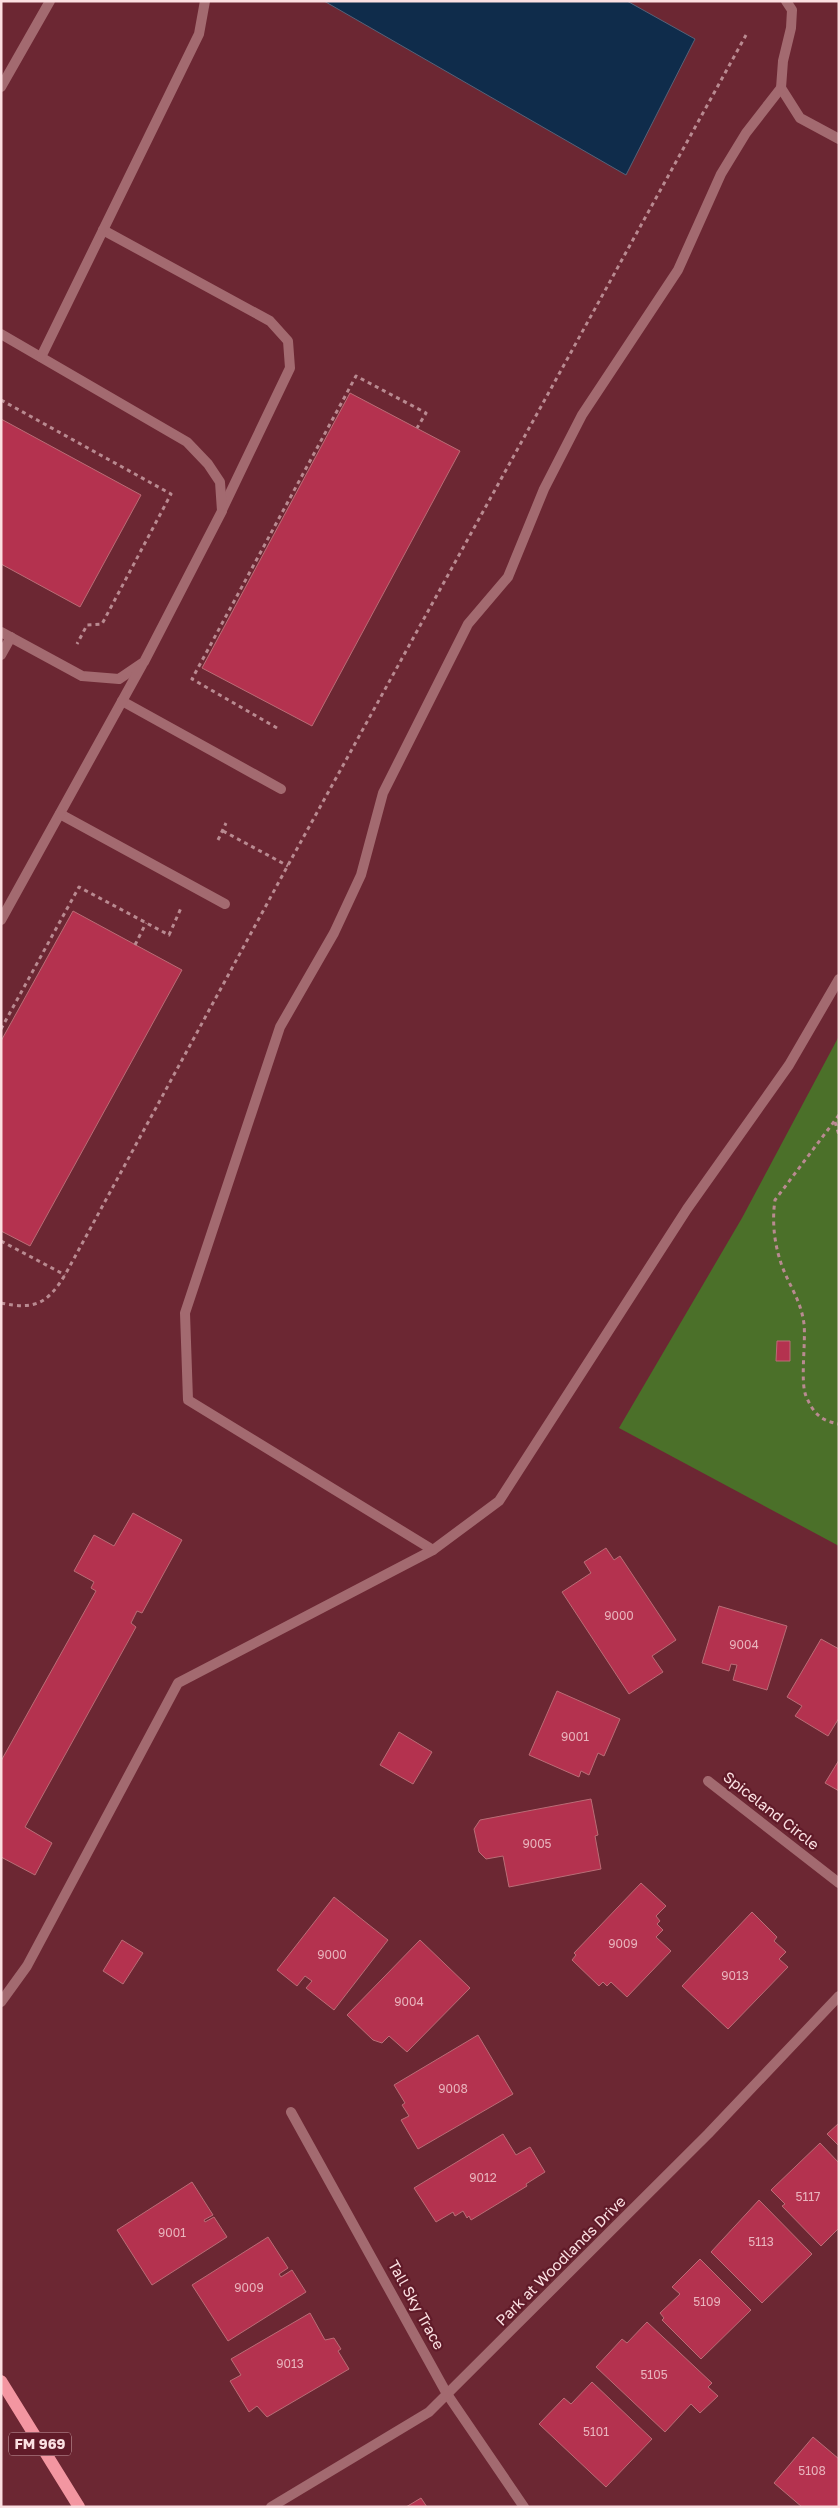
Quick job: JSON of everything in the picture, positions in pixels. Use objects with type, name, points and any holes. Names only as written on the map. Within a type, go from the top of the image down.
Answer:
[{"type":"main road","name":"FM 969","points":[[1,2380],[79,2507]]},
{"type":"street","points":[[1,87],[50,1]]},
{"type":"street","points":[[41,357],[199,34],[205,1]]},
{"type":"street","points":[[433,1550],[188,1400],[185,1313],[280,1027],[334,933],[361,876],[383,793],[468,624],[508,577],[544,490],[582,415],[678,270],[721,174],[746,133],[781,88],[783,61],[792,18],[792,10],[786,1]]},
{"type":"street","points":[[781,88],[800,118],[839,139]]},
{"type":"street","points":[[1,920],[144,662],[222,511],[290,368],[288,341],[270,321],[103,230]]},
{"type":"street","points":[[1,334],[187,442],[208,464],[220,482],[222,511]]},
{"type":"street","points":[[1,654],[6,634],[82,676],[119,679],[144,662]]},
{"type":"street","points":[[122,701],[281,789]]},
{"type":"street","points":[[60,814],[225,904]]},
{"type":"street","points":[[1,2002],[27,1966],[178,1683],[433,1550],[499,1501],[687,1209],[789,1065],[839,979]]},
{"type":"street","name":"Spiceland Circle","points":[[708,1781],[839,1883]]},
{"type":"street","name":"Park at Woodlands Drive","points":[[271,2507],[429,2412],[708,2134],[839,1996]]},
{"type":"street","name":"Tall Sky Trace","points":[[291,2112],[448,2394],[524,2507]]},
{"type":"path","points":[[1,1303],[20,1307],[40,1303],[53,1295],[65,1275],[746,35]]},
{"type":"path","points":[[277,728],[192,679],[356,376],[426,414],[417,428]]},
{"type":"path","points":[[1,400],[171,494],[102,624],[86,625],[77,644]]},
{"type":"path","points":[[218,840],[226,823]]},
{"type":"path","points":[[223,831],[288,866]]},
{"type":"path","points":[[1,1029],[79,887],[169,935],[181,908]]},
{"type":"path","points":[[135,945],[146,923]]},
{"type":"path","points":[[839,1115],[775,1200],[773,1217],[780,1261],[799,1300],[804,1324],[805,1394],[814,1413],[827,1422],[839,1424]]},
{"type":"path","points":[[834,1121],[839,1136]]},
{"type":"path","points":[[1,1241],[65,1275]]},
{"type":"green space","points":[[839,1036],[839,1546],[619,1428],[742,1218]]},
{"type":"water","points":[[324,1],[627,1],[695,39],[626,175]]},
{"type":"building","points":[[350,393],[460,451],[312,726],[202,668]]},
{"type":"building","points":[[1,419],[141,495],[80,607],[1,564]]},
{"type":"building","points":[[73,911],[182,970],[30,1246],[1,1231],[1,1041]]},
{"type":"building","points":[[777,1341],[790,1341],[790,1361],[776,1361]]},
{"type":"building","points":[[133,1513],[182,1540],[142,1613],[137,1611],[131,1623],[136,1627],[25,1827],[52,1843],[35,1875],[1,1857],[1,1761],[96,1591],[91,1588],[94,1582],[74,1571],[94,1535],[114,1546]]},
{"type":"building","points":[[606,1548],[614,1560],[620,1556],[676,1640],[652,1656],[663,1672],[629,1694],[562,1592],[591,1573],[584,1562]]},
{"type":"building","points":[[719,1606],[787,1626],[767,1690],[733,1680],[737,1665],[731,1664],[729,1671],[702,1663]]},
{"type":"building","points":[[821,1639],[839,1649],[839,1718],[828,1736],[795,1716],[802,1706],[787,1697]]},
{"type":"building","points":[[557,1691],[620,1719],[604,1756],[598,1753],[589,1775],[581,1771],[579,1777],[529,1755]]},
{"type":"building","points":[[399,1732],[432,1752],[413,1784],[380,1765]]},
{"type":"building","points":[[839,1760],[839,1791],[825,1783]]},
{"type":"building","points":[[591,1799],[598,1835],[595,1836],[601,1869],[509,1887],[503,1856],[486,1859],[479,1852],[474,1829],[480,1820]]},
{"type":"building","points":[[641,1883],[666,1906],[656,1916],[660,1921],[657,1924],[663,1930],[656,1937],[671,1951],[627,1997],[611,1982],[607,1986],[603,1982],[599,1986],[572,1960],[576,1955],[574,1953]]},
{"type":"building","points":[[334,1897],[388,1940],[334,2010],[306,1988],[312,1981],[305,1976],[297,1986],[277,1970]]},
{"type":"building","points":[[752,1912],[777,1937],[774,1941],[786,1952],[779,1959],[788,1967],[728,2029],[682,1986]]},
{"type":"building","points":[[122,1940],[143,1953],[123,1984],[103,1971]]},
{"type":"building","points":[[420,1940],[470,1988],[407,2052],[389,2036],[382,2043],[373,2040],[347,2015]]},
{"type":"building","points":[[478,2035],[513,2094],[418,2149],[401,2120],[409,2116],[402,2105],[405,2103],[394,2085]]},
{"type":"building","points":[[839,2123],[839,2146],[827,2134]]},
{"type":"building","points":[[503,2134],[516,2155],[530,2147],[545,2172],[526,2184],[527,2186],[471,2220],[469,2216],[467,2218],[463,2211],[455,2216],[453,2212],[436,2222],[414,2188]]},
{"type":"building","points":[[820,2143],[839,2163],[839,2228],[821,2246],[782,2206],[785,2204],[771,2190]]},
{"type":"building","points":[[192,2182],[213,2215],[204,2220],[205,2222],[214,2217],[227,2237],[152,2285],[117,2230]]},
{"type":"building","points":[[759,2200],[812,2254],[762,2303],[711,2252]]},
{"type":"building","points":[[268,2237],[288,2268],[279,2274],[281,2277],[292,2270],[306,2292],[228,2341],[192,2285]]},
{"type":"building","points":[[700,2259],[751,2310],[701,2359],[662,2320],[664,2318],[660,2313],[680,2294],[672,2287]]},
{"type":"building","points":[[310,2313],[325,2340],[334,2338],[341,2349],[338,2351],[349,2369],[267,2417],[257,2406],[249,2412],[230,2381],[241,2375],[231,2359]]},
{"type":"building","points":[[647,2322],[712,2383],[708,2387],[718,2396],[700,2413],[691,2404],[665,2432],[596,2367],[622,2339],[627,2343]]},
{"type":"building","points":[[592,2382],[652,2439],[606,2487],[539,2424],[564,2398],[571,2404]]},
{"type":"building","points":[[813,2437],[839,2459],[839,2507],[802,2507],[774,2483]]},
{"type":"building","points":[[421,2498],[427,2507],[406,2507]]}]
